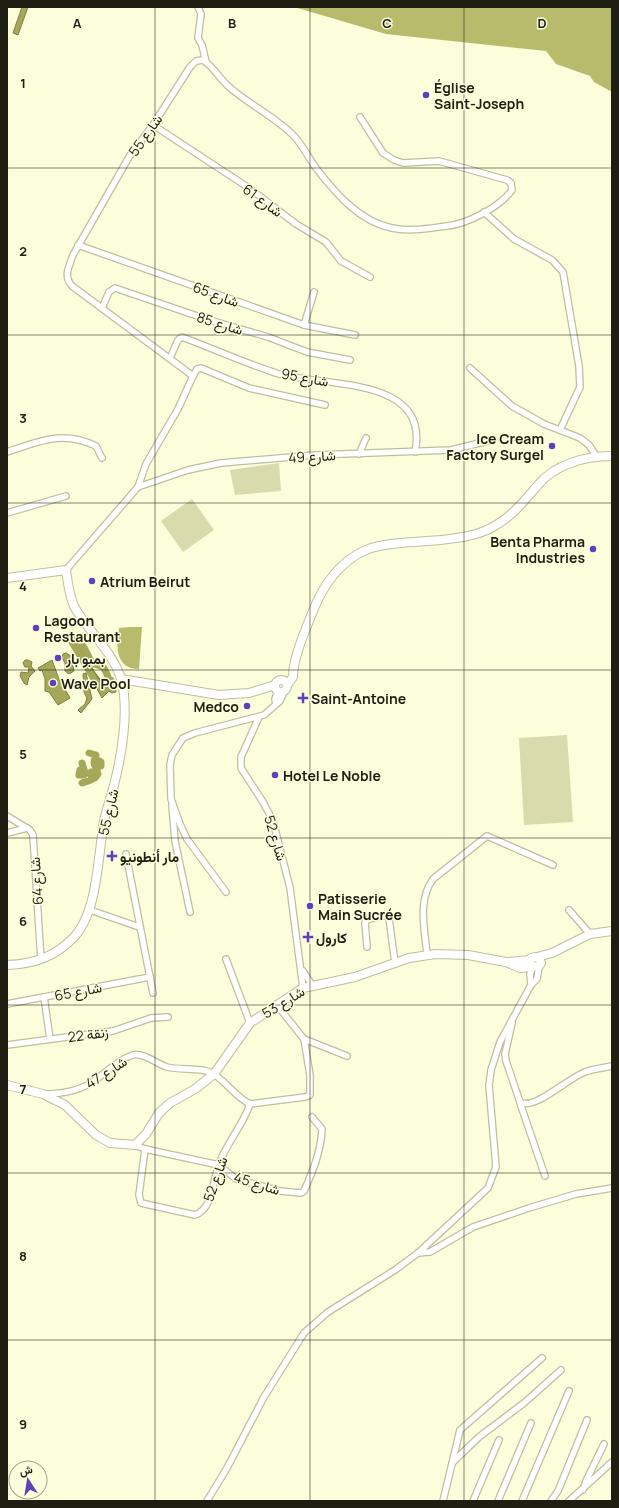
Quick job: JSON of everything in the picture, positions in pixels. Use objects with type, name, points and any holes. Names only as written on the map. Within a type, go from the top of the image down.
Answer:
[{"type":"street","points":[[198,7],[201,14],[198,38],[202,45],[206,62],[228,86],[294,135],[316,167],[335,190],[368,220],[394,229],[453,225],[469,221],[511,192],[512,185],[509,181],[439,162],[402,163],[394,160],[382,153],[360,117]]},
{"type":"street","name":"شارع 55","points":[[193,376],[72,286],[67,280],[68,268],[78,245],[129,157],[153,125],[190,68],[198,61],[202,60],[206,62]]},
{"type":"street","name":"شارع 61","points":[[153,125],[249,188],[296,224],[326,242],[341,261],[370,276]]},
{"type":"street","points":[[484,212],[514,239],[552,260],[563,272],[579,366],[580,387],[560,430]]},
{"type":"street","name":"شارع 65","points":[[78,245],[304,325],[355,335]]},
{"type":"street","name":"شارع 85","points":[[102,308],[109,292],[115,288],[206,319],[268,337],[307,352],[350,360]]},
{"type":"street","points":[[304,325],[314,292]]},
{"type":"street","name":"شارع 95","points":[[170,358],[178,340],[182,337],[280,374],[380,392],[406,407],[412,415],[416,426],[417,440],[415,452]]},
{"type":"street","points":[[7,578],[66,570],[138,487],[146,464],[178,409],[197,369],[201,368],[249,388],[325,405]]},
{"type":"street","points":[[470,368],[512,406],[544,424],[584,441],[597,457]]},
{"type":"street","points":[[7,452],[36,442],[71,437],[96,446],[102,458]]},
{"type":"street","points":[[359,454],[366,438]]},
{"type":"street","name":"شارع 49","points":[[138,487],[188,470],[221,463],[315,455],[450,450],[488,441]]},
{"type":"street","points":[[121,679],[219,695],[239,695],[259,690],[265,692],[281,687],[291,682],[307,625],[316,601],[324,587],[335,573],[357,555],[379,547],[463,537],[490,529],[515,512],[538,484],[552,472],[566,465],[597,457],[612,456]]},
{"type":"street","points":[[7,512],[66,496]]},
{"type":"street","name":"شارع 55","points":[[7,965],[41,960],[75,937],[90,910],[104,820],[119,758],[125,703],[121,679],[115,664],[75,608],[66,570]]},
{"type":"street","points":[[190,912],[175,841],[171,799],[170,765],[172,755],[183,738],[195,733],[259,717],[269,712],[276,704],[275,700],[281,687]]},
{"type":"street","name":"شارع 52","points":[[259,717],[241,757],[241,768],[264,802],[273,821],[290,888],[302,969],[303,988]]},
{"type":"street","points":[[171,799],[184,834],[226,892]]},
{"type":"street","points":[[7,816],[27,828]]},
{"type":"street","points":[[7,834],[27,828]]},
{"type":"street","name":"شارع 64","points":[[27,828],[33,835],[41,960]]},
{"type":"street","points":[[427,955],[423,907],[427,887],[432,879],[488,836],[553,865]]},
{"type":"street","points":[[126,854],[153,993]]},
{"type":"street","points":[[90,910],[139,927]]},
{"type":"street","points":[[570,910],[590,934]]},
{"type":"street","points":[[367,947],[365,922],[369,919],[387,916],[395,963]]},
{"type":"street","name":"شارع 53","points":[[506,962],[520,968],[535,965],[552,953],[590,934],[612,931]]},
{"type":"street","name":"شارع 53","points":[[135,1145],[146,1134],[159,1113],[170,1102],[195,1089],[214,1074],[250,1023],[276,1004],[303,988],[355,977],[395,963],[427,955],[454,954],[535,965]]},
{"type":"street","points":[[226,959],[250,1023]]},
{"type":"street","points":[[207,1501],[227,1468],[264,1397],[304,1333],[328,1312],[395,1270],[418,1253],[483,1193],[494,1176],[495,1150],[489,1085],[495,1055],[531,985],[535,965]]},
{"type":"street","points":[[531,985],[537,979],[535,965]]},
{"type":"street","name":"شارع 52","points":[[302,969],[312,985]]},
{"type":"street","name":"شارع 65","points":[[7,1004],[150,977]]},
{"type":"street","points":[[44,997],[50,1039]]},
{"type":"street","points":[[214,1074],[250,1104],[305,1097],[310,1095],[310,1075],[304,1040],[276,1004]]},
{"type":"street","name":"زنقة 22","points":[[7,1045],[113,1031],[151,1018],[168,1017]]},
{"type":"street","points":[[513,1019],[511,1035],[505,1054],[506,1061],[545,1176]]},
{"type":"street","points":[[304,1040],[347,1056]]},
{"type":"street","name":"شارع 47","points":[[43,1094],[64,1094],[82,1088],[95,1080],[110,1067],[133,1055],[141,1055],[162,1066],[175,1069],[202,1070],[214,1074]]},
{"type":"street","points":[[520,1102],[526,1105],[534,1103],[572,1078],[585,1072],[612,1066]]},
{"type":"street","points":[[7,1085],[43,1094],[70,1109],[104,1140],[118,1144],[135,1145]]},
{"type":"street","name":"شارع 52","points":[[145,1149],[139,1196],[141,1203],[144,1206],[195,1215],[199,1214],[207,1205],[219,1165],[232,1136],[247,1113],[250,1104]]},
{"type":"street","name":"شارع 45","points":[[135,1145],[145,1149],[219,1165],[236,1179],[280,1191],[303,1192],[314,1169],[322,1137],[322,1129],[312,1117]]},
{"type":"street","points":[[418,1253],[430,1252],[473,1227],[529,1208],[576,1194],[612,1188]]},
{"type":"street","points":[[443,1501],[458,1438],[464,1426],[542,1358]]},
{"type":"street","points":[[453,1462],[479,1437],[524,1403],[561,1370]]},
{"type":"street","points":[[522,1501],[569,1391]]},
{"type":"street","points":[[552,1501],[558,1491],[587,1420]]},
{"type":"street","points":[[498,1501],[531,1423]]},
{"type":"street","points":[[473,1501],[498,1440]]},
{"type":"street","points":[[583,1490],[604,1444]]},
{"type":"street","points":[[569,1501],[583,1490],[612,1462]]},
{"type":"green space","points":[[294,7],[612,7],[612,92],[594,82],[590,76],[556,64],[546,51],[386,34]]},
{"type":"green space","points":[[279,463],[281,491],[235,495],[230,470]]},
{"type":"green space","points":[[192,499],[214,530],[183,552],[161,521]]},
{"type":"green space","points":[[142,627],[139,669],[131,668],[125,665],[121,661],[119,655],[117,642],[119,628]]},
{"type":"green space","points":[[567,735],[573,822],[524,825],[519,738]]},
{"type":"shaded area","points":[[22,7],[28,7],[18,35],[13,33]]},
{"type":"shaded area","points":[[66,653],[71,656],[74,671],[69,674],[65,671],[65,663],[62,658],[63,654]]},
{"type":"shaded area","points":[[25,660],[32,662],[31,666],[35,671],[29,677],[27,685],[20,676],[21,672],[28,673],[29,667],[25,667],[23,663]]},
{"type":"shaded area","name":"Wave Pool","points":[[52,660],[59,679],[70,698],[58,705],[49,692],[45,691],[45,679],[42,670],[40,671],[38,668]]},
{"type":"shaded area","points":[[86,673],[92,699],[81,713],[78,710],[85,704],[87,698],[84,692],[83,674]]},
{"type":"shaded area","points":[[108,677],[113,678],[116,692],[112,693],[109,691],[102,698],[95,685]]},
{"type":"waterway","points":[[73,636],[78,648],[84,654],[89,666],[101,681]]},
{"type":"waterway","points":[[69,637],[97,684]]},
{"type":"waterway","points":[[79,645],[83,646],[92,663],[104,668],[108,677]]},
{"type":"waterway","points":[[79,650],[90,665],[99,682]]},
{"type":"waterway","points":[[82,783],[91,780],[93,778],[95,777],[96,772],[91,772],[90,774],[92,778],[95,778],[98,774],[95,767],[95,765],[95,762],[97,760],[100,762],[100,766],[96,767],[95,766],[95,765],[94,764],[95,762],[96,760],[97,760],[101,762],[101,766],[96,767],[95,766],[94,763],[96,755],[89,753]]},
{"type":"waterway","points":[[80,770],[79,775],[84,775],[85,773],[82,763]]},
{"type":"place","name":"Église Saint-Joseph","points":[[426,95]]},
{"type":"place","name":"Ice Cream Factory Surgel","points":[[552,446]]},
{"type":"place","name":"Benta Pharma Industries","points":[[593,549]]},
{"type":"place","name":"Atrium Beirut","points":[[92,581]]},
{"type":"place","name":"Lagoon Restaurant","points":[[36,628]]},
{"type":"place","name":"بمبو بار","points":[[58,658]]},
{"type":"place","name":"Wave Pool","points":[[53,683]]},
{"type":"place","name":"Saint-Antoine","points":[[303,698]]},
{"type":"place","name":"Medco","points":[[247,706]]},
{"type":"place","name":"Hotel Le Noble","points":[[275,775]]},
{"type":"place","name":"مار أنطونيو","points":[[112,856]]},
{"type":"place","name":"Patisserie Main Sucrée","points":[[310,906]]},
{"type":"place","name":"كارول","points":[[308,937]]}]
